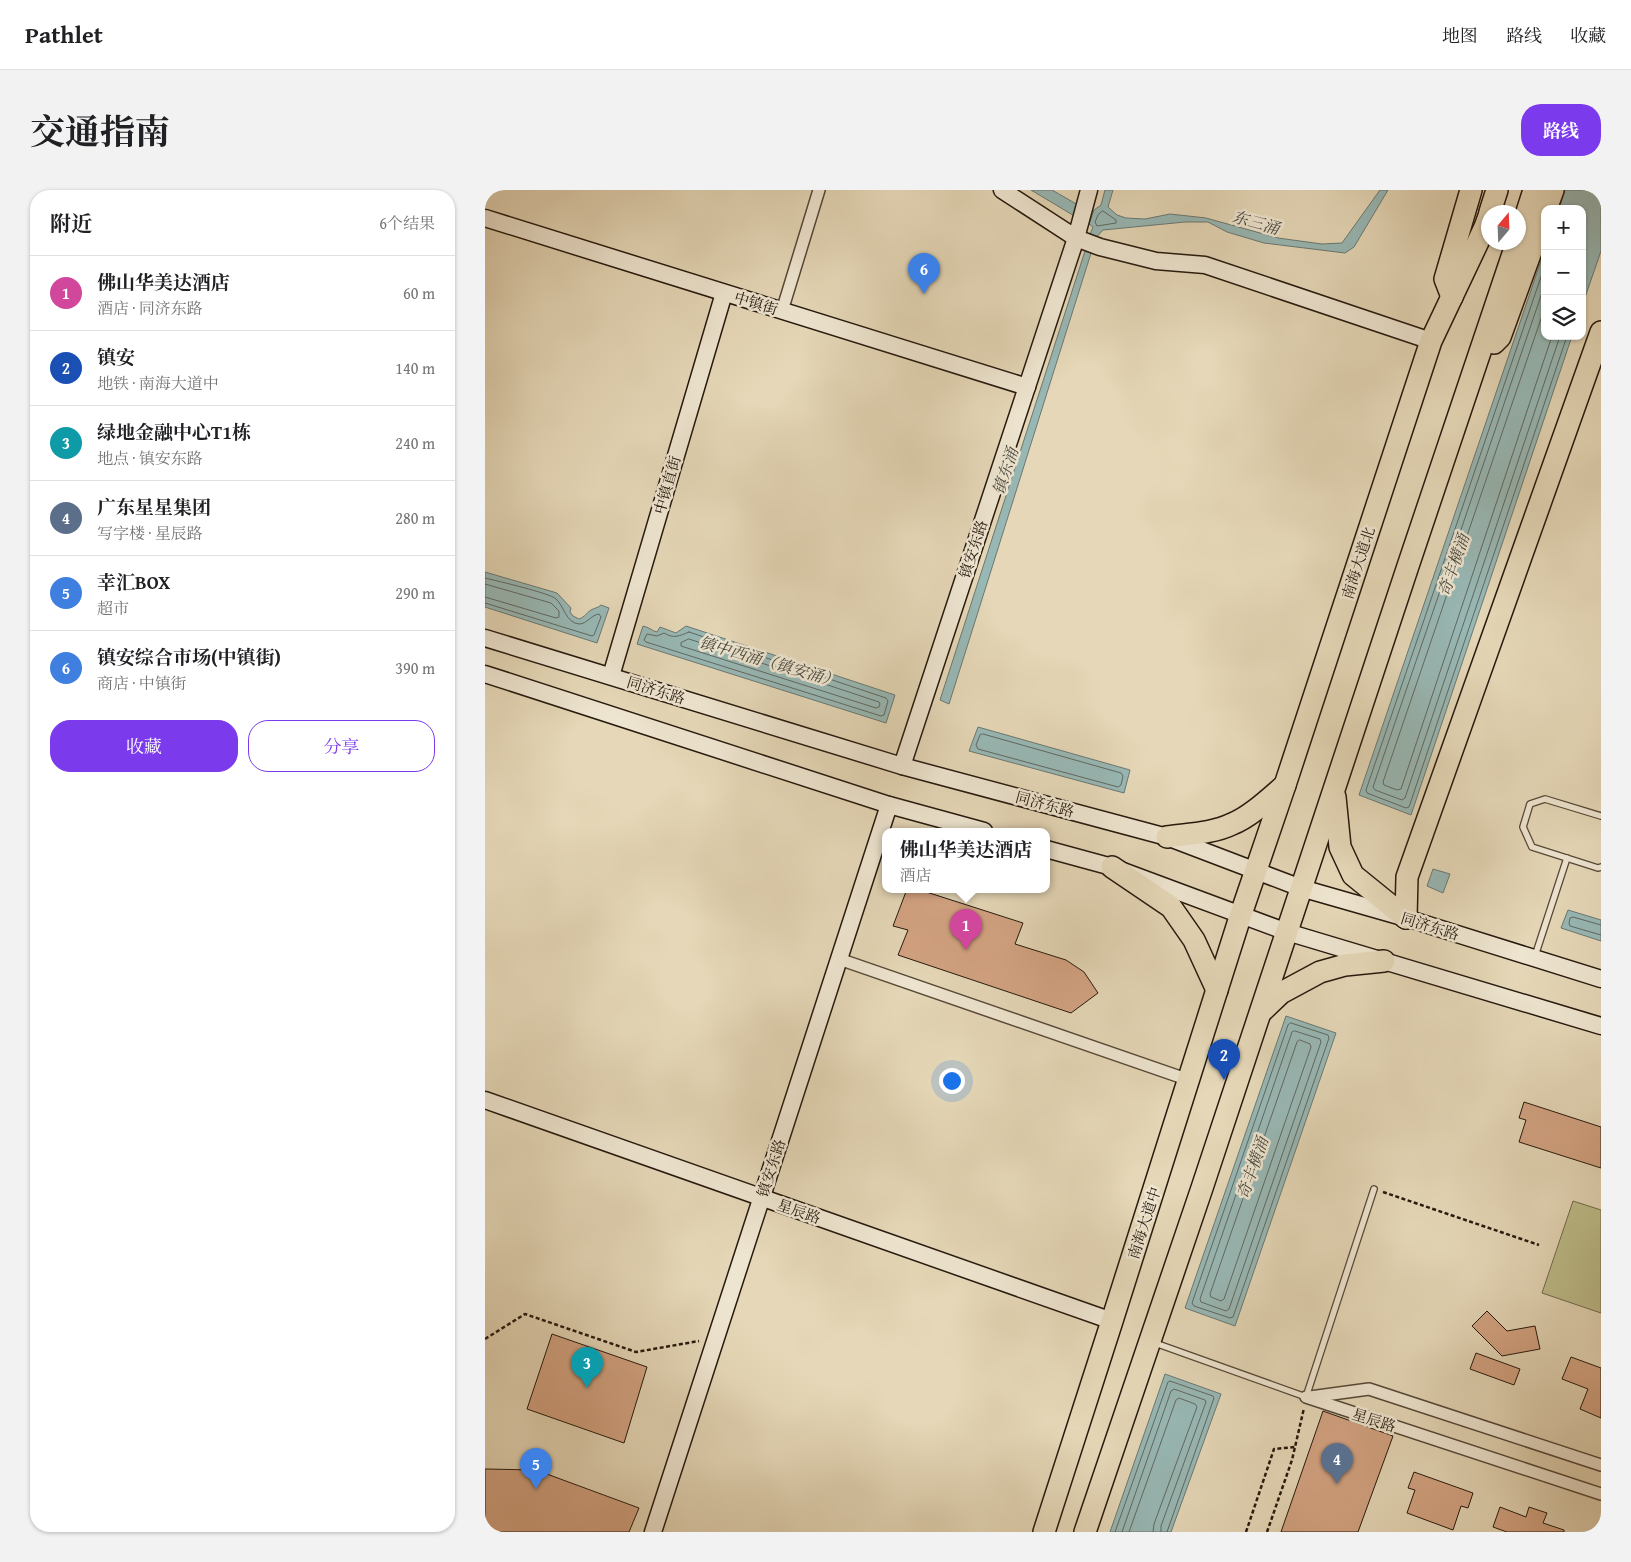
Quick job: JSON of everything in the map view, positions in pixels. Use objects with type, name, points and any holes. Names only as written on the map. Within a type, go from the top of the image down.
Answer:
[{"type":"highway","points":[[1452,297],[1445,278],[1471,190]]},
{"type":"highway","points":[[1492,205],[1497,190]]},
{"type":"highway","points":[[1526,215],[1534,190]]},
{"type":"highway","points":[[1547,205],[1553,190]]},
{"type":"highway","points":[[1477,359],[1500,337],[1541,224]]},
{"type":"highway","name":"南海大道北","points":[[1241,914],[1431,341],[1481,235]]},
{"type":"highway","points":[[1085,1532],[1202,1188],[1514,250]]},
{"type":"highway","points":[[1406,918],[1407,878],[1601,332]]},
{"type":"highway","points":[[1167,837],[1202,832],[1232,824],[1259,807],[1285,785]]},
{"type":"highway","points":[[1334,789],[1340,847],[1353,875],[1406,918]]},
{"type":"highway","points":[[1112,867],[1171,908],[1194,940],[1217,990]]},
{"type":"highway","name":"南海大道中","points":[[1044,1532],[1241,914]]},
{"type":"highway","points":[[1259,1014],[1281,993],[1320,972],[1345,966],[1384,961]]},
{"type":"street","points":[[782,311],[819,190]]},
{"type":"street","points":[[1002,190],[1076,238],[1100,247],[1156,261],[1205,265],[1431,341]]},
{"type":"street","name":"镇安东路","points":[[902,766],[1076,238],[1089,190]]},
{"type":"street","name":"中镇街","points":[[485,218],[1027,388]]},
{"type":"street","name":"中镇直街","points":[[611,676],[724,293]]},
{"type":"street","name":"同济东路","points":[[485,638],[902,766],[1167,837],[1301,888],[1406,918],[1601,979]]},
{"type":"street","points":[[485,674],[889,804],[973,828]]},
{"type":"street","name":"镇安东路","points":[[653,1532],[889,804]]},
{"type":"street","points":[[1050,850],[1112,867],[1287,932],[1601,1026]]},
{"type":"street","points":[[839,959],[1189,1080]]},
{"type":"street","name":"星辰路","points":[[485,1100],[1112,1322]]},
{"type":"street","points":[[1306,1397],[1369,1389],[1601,1465]]},
{"type":"street","name":"星辰路","points":[[1306,1397],[1601,1494]]},
{"type":"lane","points":[[1601,816],[1545,799],[1530,804],[1523,827],[1532,847],[1598,868],[1601,866]]},
{"type":"lane","points":[[1534,958],[1567,858]]},
{"type":"lane","points":[[1306,1397],[1374,1189]]},
{"type":"lane","name":"星辰路","points":[[1149,1341],[1306,1397]]},
{"type":"path","points":[[1374,1189],[1539,1246]]},
{"type":"path","points":[[485,1339],[525,1314],[635,1352],[716,1338]]},
{"type":"path","points":[[1267,1532],[1292,1460],[1306,1397]]},
{"type":"path","points":[[1246,1532],[1274,1449],[1295,1447]]},
{"type":"green space","points":[[1573,1201],[1601,1210],[1601,1313],[1542,1293]]},
{"type":"water","points":[[1031,190],[1052,190],[1078,205],[1076,217]]},
{"type":"water","points":[[1105,190],[1113,190],[1108,207],[1117,215],[1126,218],[1145,219],[1170,214],[1206,218],[1278,238],[1322,244],[1342,243],[1380,190],[1388,190],[1354,247],[1345,253],[1264,243],[1227,232],[1208,222],[1185,222],[1103,230],[1093,241],[1088,239],[1093,227],[1089,224],[1094,210],[1101,205]]},
{"type":"water","points":[[1565,190],[1601,190],[1601,251],[1586,294],[1586,205],[1560,205]]},
{"type":"water","points":[[1086,248],[1092,250],[949,704],[940,700]]},
{"type":"water","name":"奇丰横涌","points":[[1541,261],[1541,340],[1571,340],[1411,815],[1359,795]]},
{"type":"water","points":[[485,572],[557,593],[571,608],[570,612],[573,616],[579,619],[601,605],[609,608],[597,643],[485,607]]},
{"type":"water","name":"镇中西涌（镇安涌）","points":[[643,626],[657,632],[660,627],[676,633],[686,626],[895,695],[886,723],[637,644]]},
{"type":"water","points":[[978,727],[1130,770],[1124,793],[969,751]]},
{"type":"water","points":[[1433,869],[1450,874],[1443,893],[1427,886]]},
{"type":"water","points":[[1568,910],[1601,920],[1601,941],[1561,928]]},
{"type":"water","name":"奇丰横涌","points":[[1286,1016],[1336,1033],[1235,1326],[1185,1308]]},
{"type":"water","points":[[1165,1374],[1221,1394],[1171,1532],[1110,1532]]},
{"type":"building","points":[[905,893],[929,893],[1023,923],[1015,944],[1066,960],[1084,972],[1098,993],[1071,1013],[898,955],[908,930],[893,926]]},
{"type":"building","points":[[1524,1102],[1601,1127],[1601,1168],[1519,1142],[1526,1120],[1519,1118]]},
{"type":"building","points":[[1487,1311],[1507,1331],[1535,1326],[1540,1349],[1502,1356],[1472,1326]]},
{"type":"building","points":[[552,1334],[647,1367],[624,1443],[527,1409]]},
{"type":"building","points":[[1476,1353],[1520,1369],[1514,1385],[1470,1369]]},
{"type":"building","points":[[1571,1357],[1601,1368],[1601,1418],[1580,1409],[1588,1389],[1562,1379]]},
{"type":"building","points":[[1323,1411],[1393,1436],[1358,1532],[1281,1532]]},
{"type":"building","points":[[485,1469],[536,1470],[639,1508],[629,1532],[485,1532]]},
{"type":"building","points":[[1414,1472],[1473,1493],[1468,1508],[1461,1506],[1453,1530],[1407,1513],[1415,1490],[1408,1488]]},
{"type":"building","points":[[1500,1507],[1526,1517],[1529,1507],[1547,1513],[1543,1523],[1564,1530],[1564,1532],[1507,1532],[1493,1527]]},
{"type":"place","name":"镇安综合市场(中镇街)","points":[[924,294]]},
{"type":"place","name":"佛山华美达酒店","points":[[966,950]]},
{"type":"place","name":"镇安","points":[[1224,1080]]},
{"type":"place","name":"绿地金融中心T1栋","points":[[587,1388]]},
{"type":"place","name":"广东星星集团","points":[[1337,1484]]},
{"type":"place","name":"幸汇BOX","points":[[536,1489]]},
{"type":"water label","name":"东三涌","points":[[1256,222]]},
{"type":"water label","name":"镇东涌","points":[[1005,471]]}]
